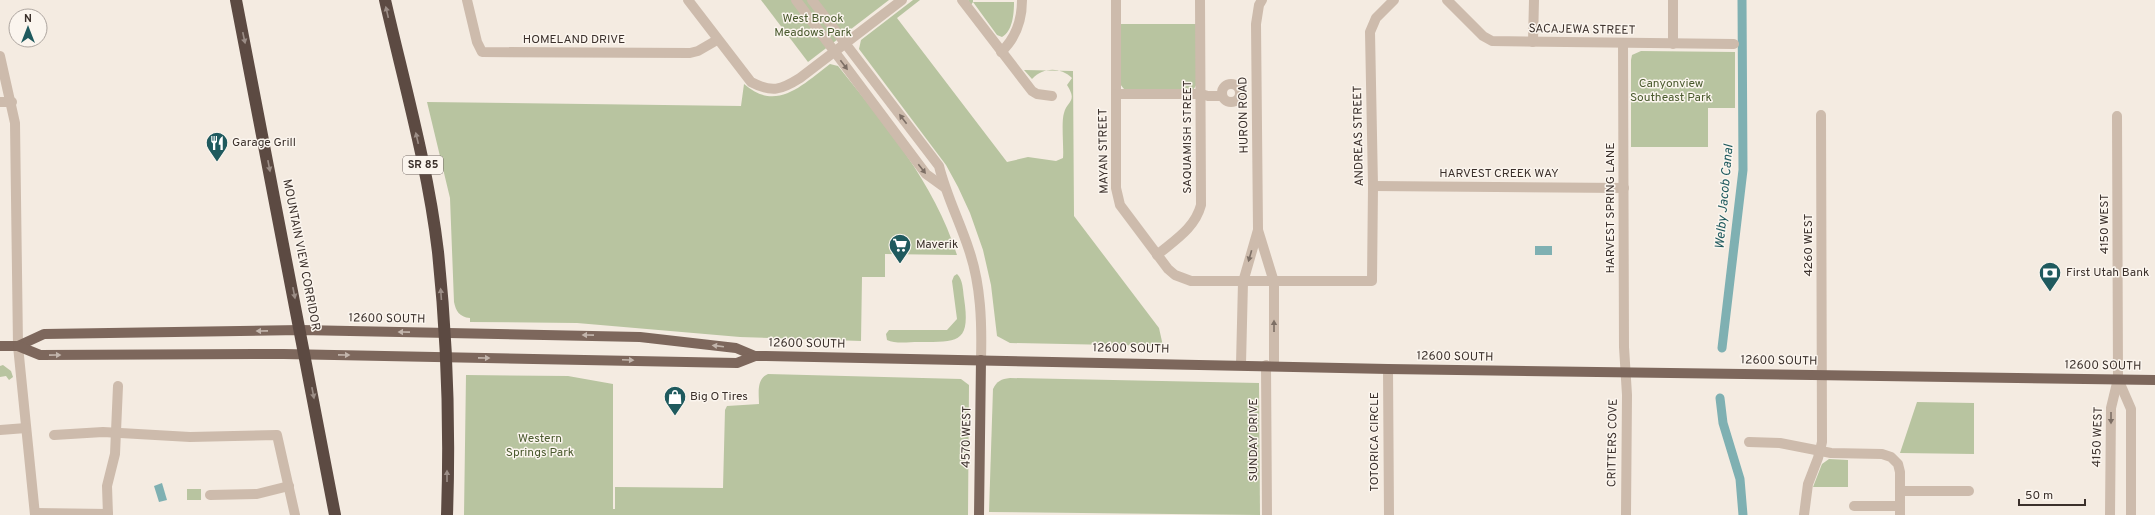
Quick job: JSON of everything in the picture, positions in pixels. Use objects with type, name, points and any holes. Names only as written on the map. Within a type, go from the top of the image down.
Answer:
[{"type":"highway","name":"MOUNTAIN VIEW CORRIDOR","points":[[236,0],[301,330],[335,515]]},
{"type":"highway","name":"SR 85","points":[[384,0],[430,198],[438,252],[445,358],[447,515]]},
{"type":"main road","name":"12600 SOUTH","points":[[18,346],[44,334],[301,330],[640,336],[736,348],[755,356],[1241,364],[1388,369],[1822,374],[2155,380]]},
{"type":"main road","name":"12600 SOUTH","points":[[0,346],[18,346],[40,355],[187,353],[305,354],[737,363],[755,356]]},
{"type":"main road","name":"4570 WEST","points":[[979,515],[981,360]]},
{"type":"street","name":"HOMELAND DRIVE","points":[[466,0],[477,42],[482,52],[690,53],[698,51],[717,40]]},
{"type":"street","points":[[688,0],[717,40],[751,82],[763,89],[775,90],[786,87],[841,48],[902,0]]},
{"type":"street","points":[[796,0],[841,48],[939,166],[944,187],[957,215],[970,252],[976,279],[981,314],[981,360]]},
{"type":"street","points":[[812,0],[841,48],[926,174],[944,187]]},
{"type":"street","points":[[962,0],[1032,91],[1037,94],[1052,96]]},
{"type":"street","points":[[1001,52],[1007,46],[1020,23],[1022,0]]},
{"type":"street","name":"MAYAN STREET","points":[[1116,0],[1116,188],[1120,205],[1168,269],[1183,279],[1191,281],[1372,281]]},
{"type":"street","name":"SAQUAMISH STREET","points":[[1157,254],[1192,226],[1198,216],[1201,205],[1200,0]]},
{"type":"street","name":"HURON ROAD","points":[[1262,0],[1259,5],[1256,24],[1258,230],[1274,282],[1270,365]]},
{"type":"street","name":"ANDREAS STREET","points":[[1372,281],[1373,186],[1370,32],[1376,18],[1394,0]]},
{"type":"street","name":"SACAJEWA STREET","points":[[1447,0],[1483,36],[1492,41],[1734,44]]},
{"type":"street","points":[[1533,42],[1534,0]]},
{"type":"street","points":[[1673,0],[1673,44]]},
{"type":"street","name":"HARVEST SPRING LANE","points":[[1623,43],[1626,372]]},
{"type":"street","points":[[0,56],[12,102],[16,152],[18,346],[35,514],[108,515],[107,486],[113,464],[118,386]]},
{"type":"street","points":[[1116,94],[1201,94],[1207,90],[1222,93],[1226,101],[1232,102],[1237,99],[1240,94],[1256,93]]},
{"type":"street","points":[[0,102],[12,102]]},
{"type":"street","name":"4260 WEST","points":[[1804,515],[1808,484],[1820,451],[1822,374],[1821,115]]},
{"type":"street","name":"4150 WEST","points":[[2110,515],[2111,408],[2118,380],[2118,116]]},
{"type":"street","name":"HARVEST CREEK WAY","points":[[1373,186],[1624,188]]},
{"type":"street","name":"HURON ROAD","points":[[1241,364],[1243,282],[1258,230]]},
{"type":"street","name":"SUNDAY DRIVE","points":[[1267,515],[1270,365]]},
{"type":"street","name":"TOTORICA CIRCLE","points":[[1388,369],[1389,515]]},
{"type":"street","name":"CRITTERS COVE","points":[[1626,372],[1626,515]]},
{"type":"street","points":[[2118,380],[2131,409],[2131,515]]},
{"type":"street","points":[[0,430],[26,428]]},
{"type":"street","points":[[54,435],[116,432],[190,436],[277,435],[295,515]]},
{"type":"street","points":[[1749,442],[1792,444],[1820,451],[1841,454],[1882,454],[1892,457],[1900,468],[1900,511],[1854,506]]},
{"type":"street","points":[[210,495],[257,494],[289,486]]},
{"type":"street","points":[[1900,491],[1969,491]]},
{"type":"green space","name":"West Brook Meadows Park","points":[[761,0],[889,0],[808,62]]},
{"type":"green space","points":[[913,0],[920,0],[897,18],[1007,162],[1028,157],[1056,161],[1063,158],[1063,117],[1065,109],[1072,98],[1067,85],[1072,78],[1059,71],[1073,71],[1074,216],[1159,328],[1163,346],[1010,343],[997,336],[991,285],[983,250],[970,213],[958,187],[946,165],[859,49],[861,40]]},
{"type":"green space","points":[[968,0],[973,0],[971,5]]},
{"type":"green space","points":[[973,2],[1014,2],[1014,11],[1009,31],[1002,37],[997,35]]},
{"type":"green space","points":[[1120,24],[1197,24],[1197,84],[1193,90],[1124,89],[1120,84]]},
{"type":"green space","name":"Canyonview Southeast Park","points":[[1641,51],[1735,52],[1735,108],[1708,108],[1708,147],[1631,147],[1631,60],[1632,55]]},
{"type":"green space","points":[[830,64],[838,66],[890,132],[922,179],[947,228],[957,255],[885,254],[885,277],[862,277],[861,341],[740,337],[577,323],[470,322],[470,318],[461,315],[457,311],[454,302],[450,198],[427,102],[741,106],[744,84],[756,92],[768,96],[779,96],[800,87]]},
{"type":"green space","points":[[1024,70],[1047,70],[1032,79]]},
{"type":"green space","points":[[957,274],[962,285],[966,313],[963,332],[959,337],[943,342],[898,342],[887,340],[886,334],[889,330],[947,330],[957,319],[952,281],[954,276]]},
{"type":"green space","points":[[3,365],[11,371],[13,377],[9,380],[6,376],[0,377],[0,366]]},
{"type":"green space","name":"Western Springs Park","points":[[768,374],[961,379],[969,385],[968,515],[464,515],[466,375],[568,376],[613,384],[613,509],[615,509],[615,487],[723,488],[725,410],[727,406],[759,404],[760,383],[764,376]]},
{"type":"green space","points":[[1010,378],[1259,383],[1260,515],[989,512],[993,389],[1000,381]]},
{"type":"green space","points":[[1917,402],[1974,403],[1974,454],[1900,453]]},
{"type":"green space","points":[[1829,459],[1848,460],[1848,487],[1813,487],[1822,464]]},
{"type":"green space","points":[[187,489],[201,489],[201,500],[187,500]]},
{"type":"water","points":[[1535,246],[1552,246],[1552,255],[1535,255]]},
{"type":"water","points":[[162,483],[167,500],[159,502],[154,486]]},
{"type":"waterway","name":"Welby Jacob Canal","points":[[1722,348],[1743,170],[1742,0]]},
{"type":"waterway","name":"Welby Jacob Canal","points":[[1720,398],[1723,423],[1740,479],[1743,515]]},
{"type":"place","name":"Garage Grill","points":[[217,162]]},
{"type":"place","name":"Maverik","points":[[900,264]]},
{"type":"place","name":"First Utah Bank","points":[[2050,292]]},
{"type":"place","name":"Big O Tires","points":[[675,416]]}]
